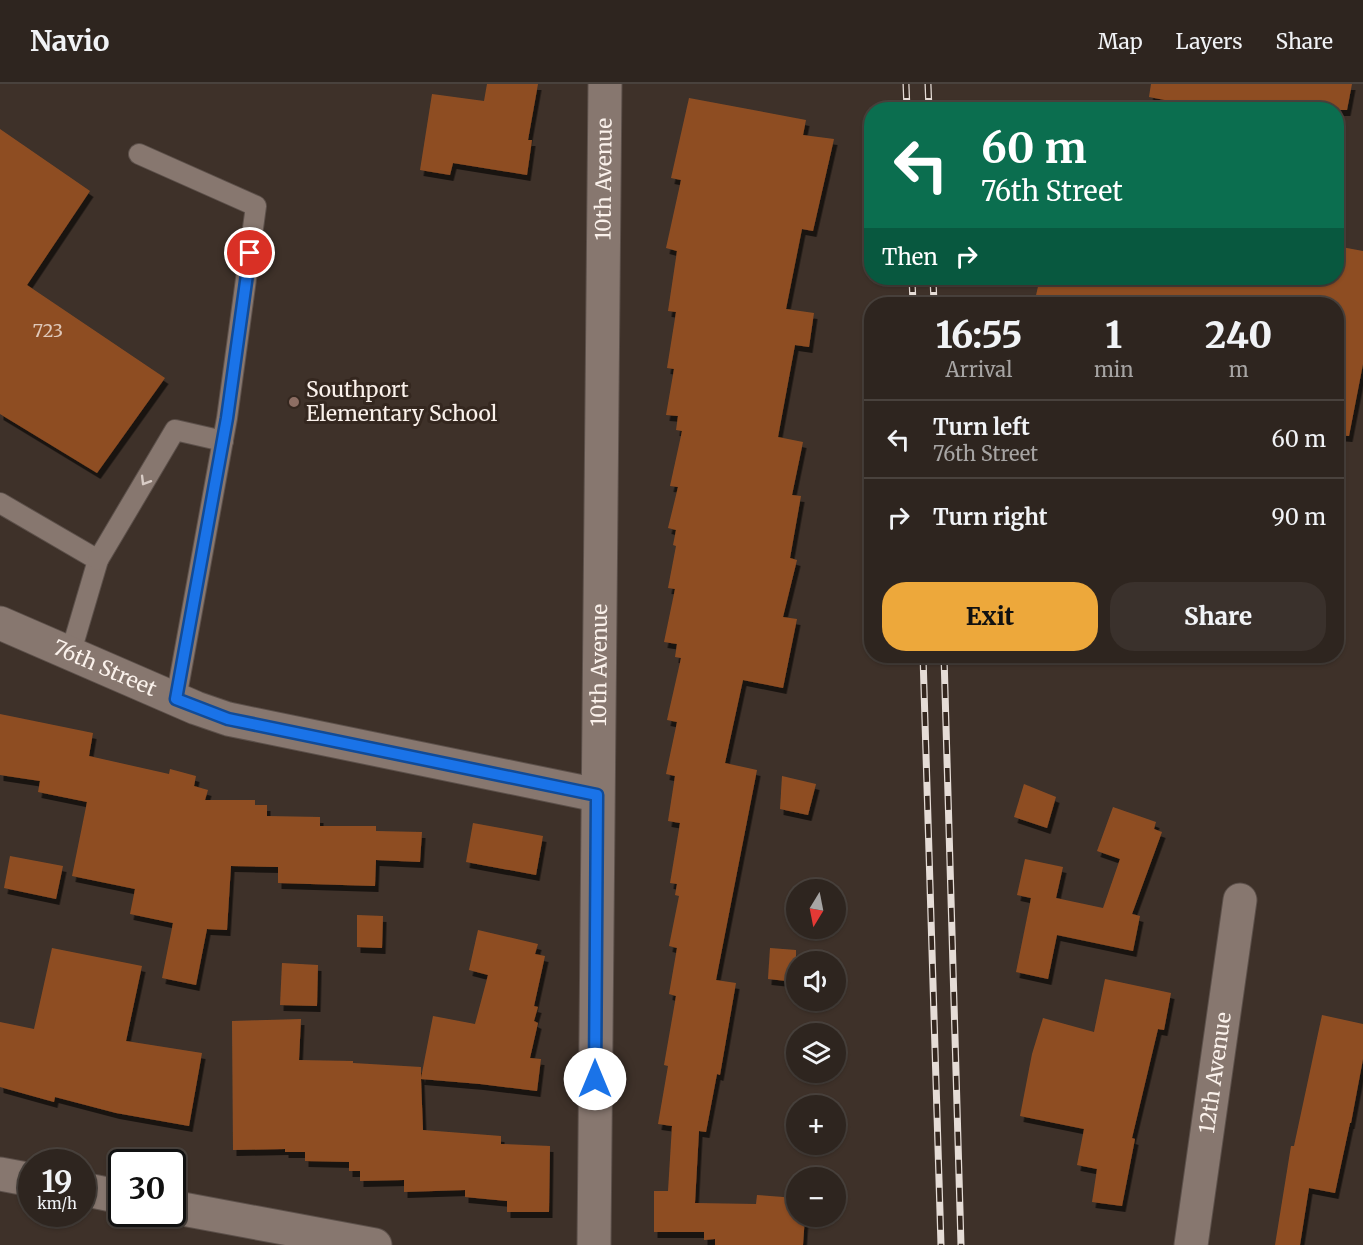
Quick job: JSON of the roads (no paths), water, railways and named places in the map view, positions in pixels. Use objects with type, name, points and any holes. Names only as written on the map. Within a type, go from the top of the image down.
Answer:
[{"type":"street","name":"10th Avenue","points":[[594,1245],[605,84]]},
{"type":"street","name":"76th Street","points":[[0,623],[70,655],[228,719],[597,795]]},
{"type":"street","name":"12th Avenue","points":[[1191,1245],[1240,900]]},
{"type":"street","points":[[0,1174],[18,1177]]},
{"type":"street","points":[[186,1210],[375,1245]]},
{"type":"lane","points":[[139,154],[256,206],[223,441],[176,699]]},
{"type":"lane","points":[[70,655],[98,561],[175,430],[223,441]]},
{"type":"lane","points":[[0,503],[98,561]]},
{"type":"railway","points":[[906,84],[907,102]]},
{"type":"railway","points":[[928,84],[929,102]]},
{"type":"railway","points":[[912,285],[913,297]]},
{"type":"railway","points":[[933,285],[934,297]]},
{"type":"railway","points":[[923,663],[941,1245]]},
{"type":"railway","points":[[944,663],[961,1245]]},
{"type":"place","name":"Southport Elementary School","points":[[294,402]]}]
